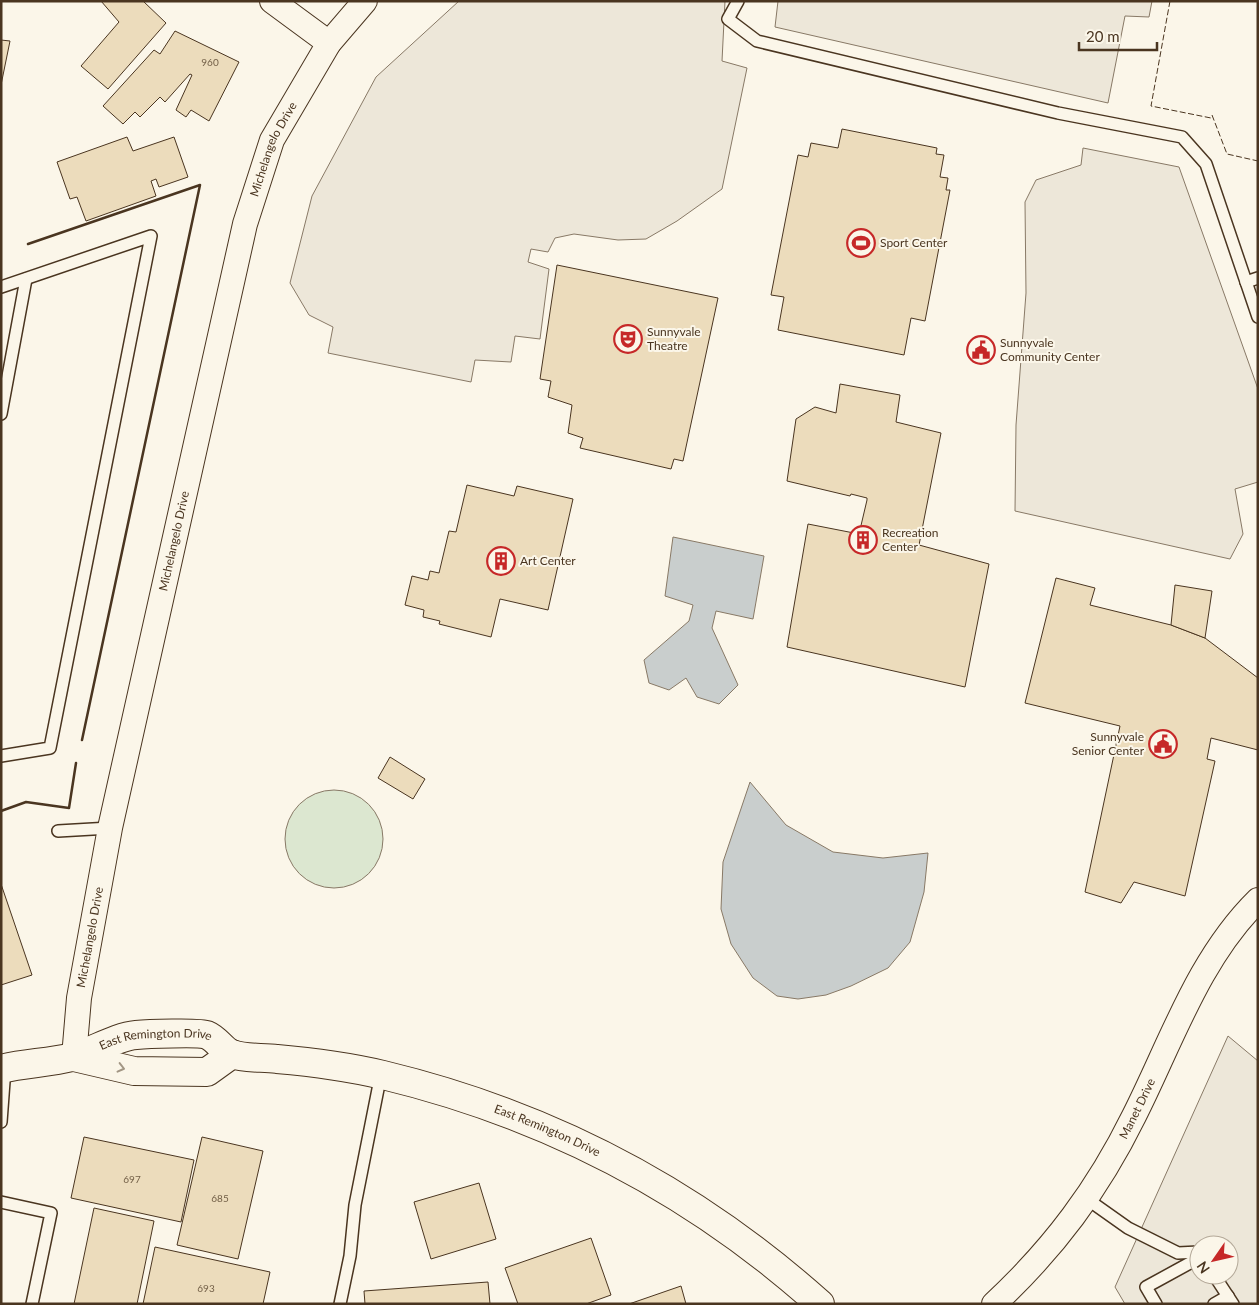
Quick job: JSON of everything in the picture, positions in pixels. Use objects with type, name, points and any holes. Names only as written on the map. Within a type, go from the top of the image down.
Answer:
[{"type":"main road","name":"East Remington Drive","points":[[3,1068],[74,1057],[134,1035],[207,1034],[232,1054],[298,1061],[381,1074],[440,1090],[502,1111],[609,1157],[662,1186],[712,1217],[757,1250],[820,1304]]},
{"type":"main road","name":"East Remington Drive","points":[[74,1057],[134,1072],[207,1072],[232,1054]]},
{"type":"street","points":[[272,1],[329,42]]},
{"type":"street","name":"Michelangelo Drive","points":[[74,1057],[79,998],[110,828],[245,224],[272,140],[329,42],[364,1]]},
{"type":"street","name":"Manet Drive","points":[[994,1304],[1060,1236],[1087,1199],[1134,1118],[1202,974],[1240,918],[1258,900]]},
{"type":"lane","points":[[738,1],[728,19],[757,41],[1058,114],[1182,137],[1206,164],[1258,317]]},
{"type":"lane","points":[[1,287],[151,236],[50,748],[1,756]]},
{"type":"lane","points":[[1246,282],[1258,278]]},
{"type":"lane","points":[[1,414],[26,279]]},
{"type":"lane","points":[[58,832],[110,828]]},
{"type":"lane","points":[[1,1122],[3,1068]]},
{"type":"lane","points":[[340,1304],[350,1256],[355,1205],[381,1074]]},
{"type":"lane","points":[[1087,1199],[1128,1228],[1178,1253],[1189,1252]]},
{"type":"lane","points":[[1,1202],[51,1214],[32,1304]]},
{"type":"lane","points":[[1156,1304],[1146,1287],[1189,1263]]},
{"type":"lane","points":[[1214,1304],[1230,1300],[1220,1285]]},
{"type":"green space","points":[[324,790],[344,790],[353,793],[369,804],[380,820],[383,829],[383,849],[380,858],[369,874],[353,885],[344,888],[324,888],[307,880],[293,866],[285,849],[285,829],[293,812],[307,798]]},
{"type":"shaded area","points":[[459,1],[725,1],[722,61],[747,68],[722,189],[677,221],[646,239],[618,240],[574,234],[555,238],[548,252],[531,249],[528,262],[549,269],[540,339],[515,336],[511,362],[475,360],[471,382],[328,353],[333,327],[309,315],[290,283],[312,196],[376,77]]},
{"type":"shaded area","points":[[778,1],[1152,1],[1149,17],[1125,16],[1108,103],[775,27]]},
{"type":"shaded area","points":[[1083,148],[1179,167],[1258,389],[1258,482],[1235,489],[1243,534],[1230,559],[1015,511],[1016,425],[1026,293],[1025,202],[1036,180],[1081,165]]},
{"type":"shaded area","points":[[673,537],[764,556],[753,619],[716,611],[712,628],[738,685],[719,704],[697,697],[686,678],[669,690],[649,683],[644,660],[689,621],[693,605],[665,596]]},
{"type":"shaded area","points":[[750,782],[786,825],[833,852],[883,858],[928,853],[924,892],[910,942],[888,968],[851,986],[826,995],[798,999],[777,996],[753,978],[731,944],[721,909],[723,862]]},
{"type":"shaded area","points":[[1228,1036],[1258,1061],[1258,1304],[1125,1304],[1115,1287]]},
{"type":"building","points":[[101,1],[143,1],[166,23],[108,89],[81,66],[119,22]]},
{"type":"building","points":[[175,31],[239,62],[209,121],[191,110],[186,117],[176,110],[192,75],[190,74],[165,102],[160,97],[140,117],[135,112],[123,124],[103,106],[154,50],[160,54]]},
{"type":"building","points":[[1,40],[10,41],[1,85]]},
{"type":"building","name":"Sport Center","points":[[842,129],[937,148],[936,154],[944,155],[940,177],[948,178],[946,190],[950,190],[925,321],[911,318],[904,355],[778,330],[784,297],[771,295],[798,155],[808,157],[811,143],[838,148]]},
{"type":"building","points":[[127,137],[133,151],[174,137],[188,177],[159,187],[156,179],[151,181],[156,196],[86,221],[77,197],[70,199],[57,162]]},
{"type":"building","name":"Sunnyvale Theatre","points":[[557,265],[718,298],[683,461],[674,459],[671,469],[580,448],[583,438],[568,433],[572,405],[548,397],[551,381],[540,379]]},
{"type":"building","name":"Recreation Center","points":[[840,384],[900,395],[896,422],[941,433],[919,545],[989,564],[965,687],[787,647],[808,524],[859,534],[867,500],[867,498],[851,494],[850,496],[787,481],[796,419],[815,407],[836,413]]},
{"type":"building","name":"Art Center","points":[[467,485],[514,496],[517,486],[573,499],[548,610],[500,599],[491,637],[439,624],[440,621],[423,617],[424,610],[405,605],[412,576],[428,580],[430,571],[439,573],[449,531],[456,532]]},
{"type":"building","name":"Sunnyvale Senior Center","points":[[1056,578],[1095,588],[1090,605],[1171,625],[1205,638],[1258,678],[1258,750],[1211,738],[1207,759],[1215,761],[1185,896],[1134,882],[1121,903],[1085,892],[1120,726],[1025,703]]},
{"type":"building","points":[[1175,585],[1212,591],[1205,638],[1171,625]]},
{"type":"building","points":[[390,757],[425,779],[413,799],[378,778]]},
{"type":"building","points":[[1,884],[32,975],[1,985]]},
{"type":"building","points":[[84,1137],[194,1160],[181,1222],[71,1198]]},
{"type":"building","points":[[202,1137],[263,1151],[238,1259],[177,1245]]},
{"type":"building","points":[[479,1183],[496,1239],[431,1259],[414,1202]]},
{"type":"building","points":[[94,1208],[154,1221],[137,1304],[74,1304]]},
{"type":"building","points":[[591,1238],[611,1295],[586,1304],[518,1304],[505,1268]]},
{"type":"building","points":[[155,1247],[270,1272],[263,1304],[143,1304]]},
{"type":"building","points":[[488,1282],[490,1304],[365,1304],[364,1291]]},
{"type":"building","points":[[681,1286],[686,1304],[629,1304]]},
{"type":"fence","points":[[1170,1],[1151,106],[1211,118]]},
{"type":"fence","points":[[1212,115],[1227,154],[1258,161]]},
{"type":"wall","points":[[28,244],[200,185],[82,740]]},
{"type":"wall","points":[[1,811],[26,802],[69,808],[76,763]]},
{"type":"place","name":"Sport Center","points":[[861,243]]},
{"type":"place","name":"Sunnyvale Theatre","points":[[628,339]]},
{"type":"place","name":"Sunnyvale Community Center","points":[[981,350]]},
{"type":"place","name":"Recreation Center","points":[[863,540]]},
{"type":"place","name":"Art Center","points":[[501,561]]},
{"type":"place","name":"Sunnyvale Senior Center","points":[[1163,744]]}]
